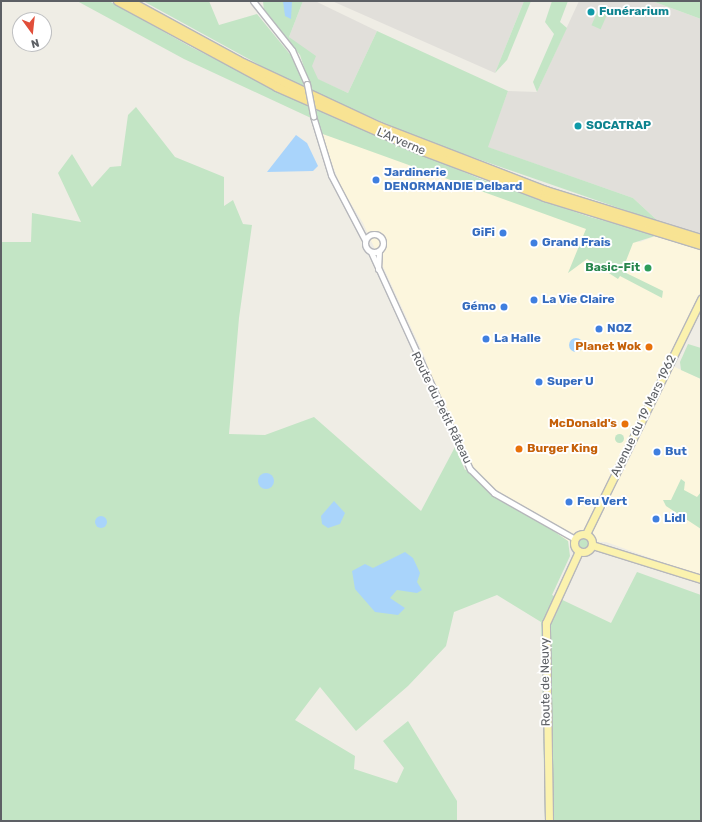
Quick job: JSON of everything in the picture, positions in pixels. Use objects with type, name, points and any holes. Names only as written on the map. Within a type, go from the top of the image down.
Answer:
[{"type":"highway","name":"L'Arverne","points":[[118,1],[277,87],[405,144],[546,197],[701,245]]},
{"type":"highway","name":"L'Arverne","points":[[129,1],[246,64],[380,127],[546,191],[701,239]]},
{"type":"main road","name":"Avenue du 19 Mars 1962","points":[[586,534],[701,299]]},
{"type":"main road","points":[[592,545],[587,551],[579,551],[574,544],[575,539],[586,534],[592,545],[701,579]]},
{"type":"main road","name":"Route de Neuvy","points":[[549,821],[546,623],[579,551]]},
{"type":"street","points":[[253,1],[292,50],[307,84],[326,162],[354,221],[365,240],[373,234],[354,221]]},
{"type":"street","name":"Route du Petit Râteau","points":[[373,234],[383,239],[379,251],[379,276]]},
{"type":"street","name":"Route du Petit Râteau","points":[[365,240],[371,252],[379,276],[470,469],[494,493],[575,539]]},
{"type":"street","points":[[371,252],[379,251]]},
{"type":"shaded area","points":[[303,1],[315,1],[377,31],[348,93],[317,79],[304,50],[289,37]]},
{"type":"shaded area","points":[[332,1],[524,1],[495,73]]},
{"type":"shaded area","points":[[579,1],[652,1],[701,19],[701,234],[659,222],[633,198],[487,147],[508,91],[537,92]]},
{"type":"shaded area","points":[[320,133],[640,242],[658,235],[701,248],[701,291],[666,363],[701,379],[701,576],[606,542],[568,541],[496,491],[469,468],[427,374],[426,360],[363,223],[342,189]]},
{"type":"green space","points":[[77,1],[109,1],[191,47],[308,105],[311,118],[184,59]]},
{"type":"green space","points":[[143,1],[209,1],[219,25],[257,14],[298,64],[305,90]]},
{"type":"green space","points":[[263,1],[303,1],[289,37],[316,56],[312,66],[318,79],[348,93],[377,31],[508,91],[488,147],[633,198],[659,222],[429,142],[312,92],[300,55],[264,12]]},
{"type":"green space","points":[[524,1],[531,1],[507,60],[495,73]]},
{"type":"green space","points":[[552,1],[568,1],[560,22],[567,28],[537,92],[533,82],[554,34],[545,22]]},
{"type":"green space","points":[[652,1],[701,1],[701,19]]},
{"type":"green space","points":[[600,6],[609,10],[601,29],[591,25]]},
{"type":"green space","points":[[136,107],[175,157],[224,177],[224,206],[233,200],[243,224],[252,225],[239,318],[229,434],[265,435],[314,417],[421,511],[455,447],[465,470],[469,468],[496,491],[568,541],[570,556],[552,595],[611,623],[637,572],[701,595],[701,821],[545,821],[541,622],[497,595],[454,612],[446,646],[408,686],[356,731],[320,687],[295,720],[355,756],[354,769],[397,783],[404,768],[383,741],[408,721],[457,801],[457,821],[1,821],[1,242],[31,242],[32,213],[81,222],[58,173],[72,154],[92,187],[110,167],[121,166],[128,115]]},
{"type":"green space","points":[[315,109],[483,180],[590,217],[658,235],[633,243],[622,271],[663,291],[662,298],[620,276],[618,279],[587,259],[568,273],[586,229],[320,133]]},
{"type":"green space","points":[[688,344],[701,348],[701,379],[681,370],[680,362]]},
{"type":"green space","points":[[619,433],[624,438],[619,443],[614,438]]},
{"type":"green space","points":[[681,479],[685,482],[684,490],[697,497],[701,492],[701,529],[666,506],[663,500],[671,500]]},
{"type":"green space","points":[[581,537],[585,537],[587,538],[587,546],[581,547],[578,544],[578,540]]},
{"type":"water","points":[[283,1],[292,1],[291,19],[285,16]]},
{"type":"water","points":[[296,135],[307,143],[318,166],[313,171],[267,172]]},
{"type":"water","points":[[576,338],[581,340],[583,345],[581,350],[576,352],[571,350],[569,345],[571,340]]},
{"type":"water","points":[[266,473],[272,475],[274,481],[272,487],[266,489],[260,487],[258,481],[260,475]]},
{"type":"water","points":[[334,501],[345,513],[340,524],[328,528],[322,524],[321,516]]},
{"type":"water","points":[[103,516],[106,517],[106,527],[99,528],[96,527],[95,520],[96,517]]},
{"type":"water","points":[[405,552],[413,558],[420,573],[417,582],[422,590],[417,593],[397,590],[390,598],[405,608],[398,615],[375,612],[355,589],[352,571],[365,564],[373,568]]},
{"type":"place","name":"Funérarium","points":[[591,12]]},
{"type":"place","name":"SOCATRAP","points":[[578,126]]},
{"type":"place","name":"Jardinerie DENORMANDIE Delbard","points":[[376,180]]},
{"type":"place","name":"GiFi","points":[[503,233]]},
{"type":"place","name":"Grand Frais","points":[[534,243]]},
{"type":"place","name":"Basic-Fit","points":[[648,268]]},
{"type":"place","name":"La Vie Claire","points":[[534,300]]},
{"type":"place","name":"Gémo","points":[[504,307]]},
{"type":"place","name":"NOZ","points":[[599,329]]},
{"type":"place","name":"La Halle","points":[[486,339]]},
{"type":"place","name":"Planet Wok","points":[[649,347]]},
{"type":"place","name":"Super U","points":[[539,382]]},
{"type":"place","name":"McDonald's","points":[[625,424]]},
{"type":"place","name":"Burger King","points":[[519,449]]},
{"type":"place","name":"But","points":[[657,452]]},
{"type":"place","name":"Feu Vert","points":[[569,502]]},
{"type":"place","name":"Lidl","points":[[656,519]]}]
